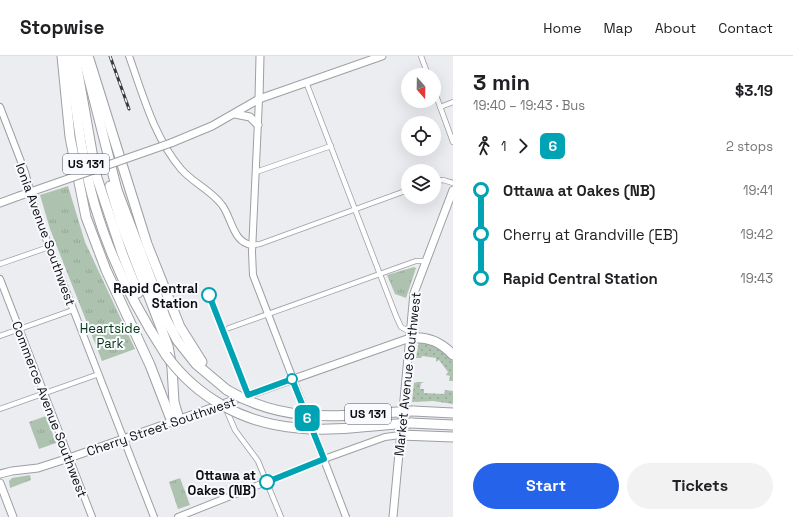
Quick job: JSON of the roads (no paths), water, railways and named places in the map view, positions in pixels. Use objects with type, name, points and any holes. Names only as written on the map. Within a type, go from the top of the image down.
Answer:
[{"type":"highway","points":[[62,56],[70,137],[86,217],[106,270],[176,420]]},
{"type":"highway","name":"US 131","points":[[68,56],[88,175],[101,225],[118,267],[151,332],[166,355],[183,376],[203,393],[236,413],[258,421],[287,427],[314,429],[411,423],[453,425]]},
{"type":"highway","points":[[75,56],[95,170],[124,259],[166,355]]},
{"type":"highway","name":"US 131","points":[[83,56],[104,143],[119,195],[134,236],[166,319],[177,340],[196,364],[227,390],[261,407],[296,415],[324,416],[412,411],[453,413]]},
{"type":"highway","points":[[88,56],[104,102],[144,234],[180,327],[197,356],[227,390]]},
{"type":"highway","points":[[104,143],[107,172],[117,212],[168,346],[176,420]]},
{"type":"highway","points":[[410,334],[438,342],[453,355]]},
{"type":"highway","points":[[400,435],[453,437]]},
{"type":"main road","points":[[259,99],[260,56]]},
{"type":"main road","points":[[0,203],[195,134],[235,114],[259,99],[382,56]]},
{"type":"main road","points":[[235,114],[250,117],[258,125]]},
{"type":"main road","name":"Market Avenue Southwest","points":[[393,517],[414,293],[425,260],[453,190]]},
{"type":"main road","name":"Cherry Street Southwest","points":[[0,474],[38,468],[69,458],[292,379],[410,334]]},
{"type":"main road","points":[[0,483],[13,517]]},
{"type":"street","points":[[129,56],[160,138],[176,164],[186,175],[219,201],[240,241],[253,245],[356,210],[401,193]]},
{"type":"street","points":[[421,56],[425,68]]},
{"type":"street","points":[[306,82],[399,324],[410,334]]},
{"type":"street","points":[[259,99],[253,275],[346,517]]},
{"type":"street","points":[[441,107],[453,102]]},
{"type":"street","name":"Ionia Avenue Southwest","points":[[0,107],[2,116],[25,172],[36,211],[49,247],[154,517]]},
{"type":"street","points":[[440,108],[453,142]]},
{"type":"street","points":[[256,172],[331,146]]},
{"type":"street","points":[[441,180],[453,183]]},
{"type":"street","points":[[0,264],[49,247]]},
{"type":"street","points":[[229,328],[416,261],[425,260]]},
{"type":"street","name":"Commerce Avenue Southwest","points":[[0,279],[92,517]]},
{"type":"street","points":[[0,336],[73,310]]},
{"type":"street","points":[[0,409],[99,374]]},
{"type":"street","points":[[224,403],[235,430],[256,457],[281,517]]},
{"type":"street","points":[[178,517],[324,459],[385,437],[400,435]]},
{"type":"railway","points":[[110,56],[129,109]]},
{"type":"place","name":"Rapid Central Station","points":[[209,295]]},
{"type":"place","name":"Ottawa at Oakes (NB)","points":[[267,482]]},
{"type":"park label","name":"Heartside Park","points":[[110,336]]}]
